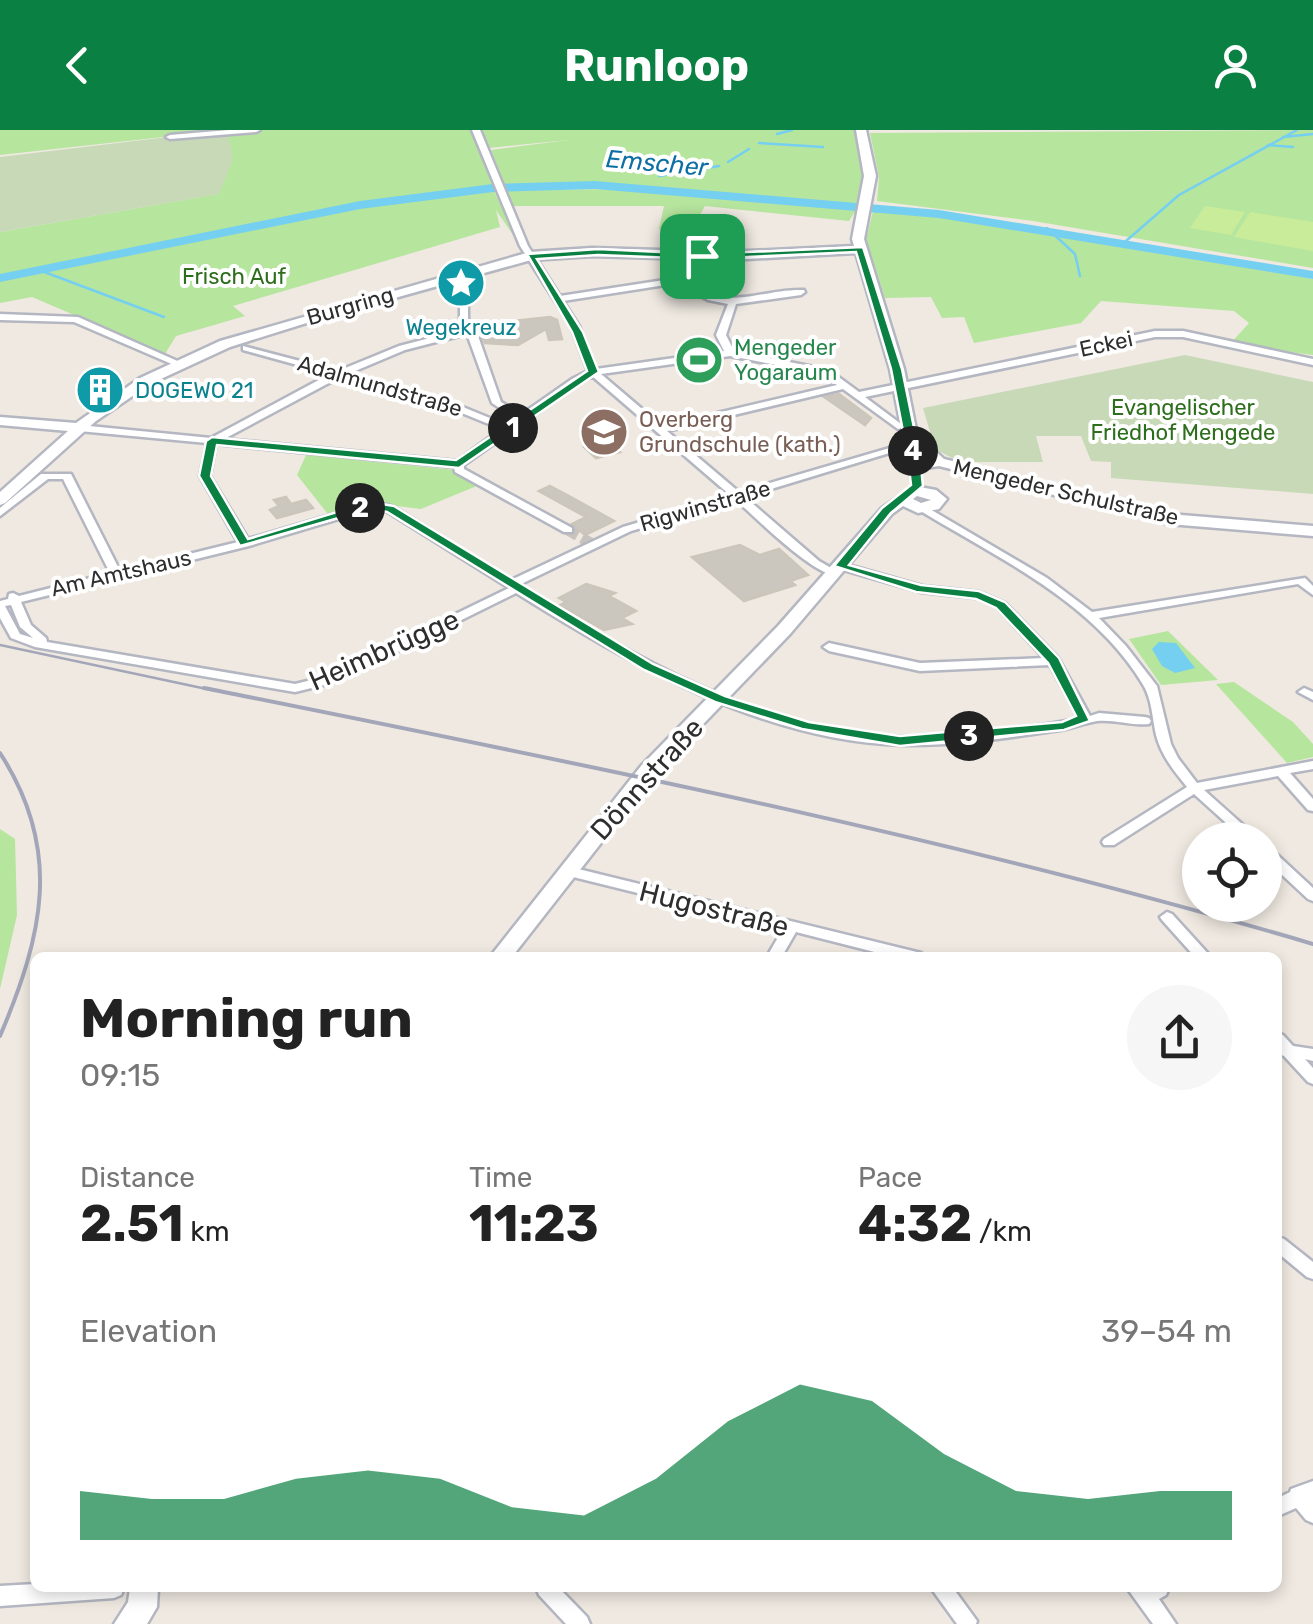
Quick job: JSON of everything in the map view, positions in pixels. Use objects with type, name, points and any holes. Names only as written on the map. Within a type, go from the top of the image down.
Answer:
[{"type":"main road","points":[[861,130],[870,176],[860,218],[860,249],[916,451],[919,500]]},
{"type":"main road","points":[[817,245],[860,218]]},
{"type":"main road","points":[[779,253],[842,243],[860,249]]},
{"type":"main road","points":[[779,253],[860,249]]},
{"type":"main road","name":"Burgring","points":[[0,500],[79,428],[177,364],[311,317],[530,256],[598,252],[698,259],[779,253]]},
{"type":"main road","points":[[0,421],[79,428]]},
{"type":"main road","name":"Mengeder Schulstraße","points":[[916,451],[1169,519],[1313,531]]},
{"type":"main road","name":"Dönnstraße","points":[[503,952],[648,770],[720,699],[884,519],[919,500]]},
{"type":"main road","points":[[129,1624],[142,1607],[144,1592]]},
{"type":"street","points":[[170,137],[256,130]]},
{"type":"street","points":[[476,130],[530,256],[578,332],[594,372],[815,563],[920,589],[990,599],[1018,619],[1054,661],[1085,718]]},
{"type":"street","points":[[556,299],[684,280],[698,259],[700,228]]},
{"type":"street","points":[[684,280],[704,299],[732,304],[801,292]]},
{"type":"street","points":[[464,294],[462,309],[496,403],[524,420]]},
{"type":"street","points":[[730,353],[721,335],[732,304]]},
{"type":"street","points":[[0,318],[78,320],[177,364]]},
{"type":"street","points":[[245,544],[205,476],[212,441],[333,374],[407,343],[472,330]]},
{"type":"street","name":"Eckei","points":[[856,396],[1155,334],[1183,334],[1313,362]]},
{"type":"street","name":"Adalmundstraße","points":[[246,348],[450,405],[511,430]]},
{"type":"street","points":[[79,428],[459,464],[575,380],[594,372],[730,353],[826,372],[916,451]]},
{"type":"street","points":[[660,430],[844,386]]},
{"type":"street","name":"Rigwinstraße","points":[[515,586],[627,528],[916,451]]},
{"type":"street","points":[[459,464],[459,470],[568,530]]},
{"type":"street","points":[[0,514],[45,476],[57,473],[68,477],[116,574]]},
{"type":"street","points":[[919,500],[1048,580],[1092,616],[1152,686],[1164,743],[1196,787],[1233,822]]},
{"type":"street","name":"Am Amtshaus","points":[[0,606],[9,597],[245,544],[364,507],[382,506],[515,586]]},
{"type":"street","points":[[1092,616],[1301,580],[1313,592]]},
{"type":"street","points":[[515,586],[620,652],[720,699],[844,734],[900,741],[1064,726],[1085,718],[1145,722]]},
{"type":"street","name":"Heimbrügge","points":[[0,606],[15,636],[67,650],[281,688],[306,687],[515,586]]},
{"type":"street","name":"Heimbrügge","points":[[9,597],[33,635],[67,650]]},
{"type":"street","points":[[829,647],[920,668],[1054,661]]},
{"type":"street","points":[[1110,842],[1196,787],[1313,765]]},
{"type":"street","points":[[1282,771],[1313,807]]},
{"type":"street","points":[[1282,868],[1313,896]]},
{"type":"street","name":"Hugostraße","points":[[566,872],[897,952]]},
{"type":"street","points":[[1167,917],[1199,952]]},
{"type":"street","points":[[777,952],[792,927]]},
{"type":"street","points":[[1282,1046],[1313,1056]]},
{"type":"street","points":[[1282,1047],[1313,1078]]},
{"type":"street","points":[[1282,1247],[1313,1272]]},
{"type":"street","points":[[1282,1505],[1306,1492],[1313,1514]]},
{"type":"street","points":[[0,1596],[57,1592]]},
{"type":"street","points":[[550,1592],[580,1624]]},
{"type":"street","points":[[945,1592],[967,1621]]},
{"type":"street","points":[[1148,1592],[1166,1624]]},
{"type":"green space","name":"Frisch Auf","points":[[0,130],[471,130],[490,175],[500,173],[491,150],[568,140],[489,148],[482,130],[861,130],[869,170],[864,206],[588,189],[478,191],[422,196],[494,191],[520,245],[496,210],[500,227],[233,306],[245,316],[176,336],[165,354],[32,297],[0,303],[0,232],[218,194],[209,132],[0,155]]},
{"type":"green space","points":[[1313,130],[1313,268],[1033,221],[877,201],[879,177],[870,133]]},
{"type":"green space","points":[[228,133],[233,159],[219,194],[0,232],[0,157]]},
{"type":"green space","points":[[625,189],[856,210],[849,221],[705,206],[692,229],[659,229],[664,206],[513,206],[506,190]]},
{"type":"green space","points":[[1205,206],[1245,212],[1231,235],[1190,228]]},
{"type":"green space","points":[[874,207],[1091,237],[1313,279],[1313,355],[1230,344],[1249,323],[1234,311],[1101,301],[1081,323],[974,343],[964,317],[942,318],[931,297],[885,298],[866,240]]},
{"type":"green space","points":[[1250,212],[1313,222],[1313,251],[1234,237]]},
{"type":"green space","name":"Evangelischer Friedhof Mengede","points":[[1185,355],[1313,382],[1313,494],[1111,478],[1111,462],[1091,461],[1081,436],[1036,436],[1043,462],[960,462],[935,449],[923,408]]},
{"type":"green space","points":[[306,455],[455,470],[479,485],[421,509],[373,503],[331,518],[297,475]]},
{"type":"green space","points":[[1168,631],[1218,680],[1161,685],[1129,639]]},
{"type":"green space","points":[[1234,682],[1293,722],[1313,744],[1313,757],[1287,763],[1216,684]]},
{"type":"green space","points":[[0,829],[15,839],[17,915],[0,989]]},
{"type":"water","points":[[1159,642],[1176,643],[1195,668],[1175,673],[1162,666],[1152,649]]},
{"type":"building","points":[[550,317],[557,320],[562,339],[549,340],[546,329],[518,345],[485,343],[483,339],[498,338],[495,323]]},
{"type":"building","points":[[839,394],[871,418],[865,425],[824,397]]},
{"type":"building","points":[[606,424],[618,438],[607,440],[620,452],[596,458],[584,447],[595,434],[589,427]]},
{"type":"building","points":[[550,486],[614,521],[585,535],[572,524],[586,517],[539,491]]},
{"type":"building","points":[[286,497],[291,504],[306,500],[313,508],[277,518],[270,510],[279,506],[274,500]]},
{"type":"building","points":[[740,545],[760,555],[779,549],[808,575],[790,581],[795,585],[744,601],[692,557]]},
{"type":"building","points":[[586,584],[615,593],[609,596],[636,611],[622,618],[632,624],[604,630],[560,605],[566,602],[559,598]]},
{"type":"waterway","points":[[777,134],[792,130]]},
{"type":"waterway","points":[[1285,137],[1297,130]]},
{"type":"waterway","points":[[1285,137],[1313,134]]},
{"type":"waterway","points":[[1270,145],[1285,137]]},
{"type":"waterway","points":[[759,143],[823,147]]},
{"type":"waterway","points":[[1126,241],[1179,195],[1270,145]]},
{"type":"waterway","points":[[1270,145],[1293,147]]},
{"type":"waterway","points":[[728,162],[749,149]]},
{"type":"waterway","points":[[659,176],[719,166]]},
{"type":"waterway","name":"Emscher","points":[[0,278],[360,205],[493,188],[595,185],[939,214],[1313,275]]},
{"type":"waterway","points":[[1047,228],[1075,254],[1080,276]]},
{"type":"waterway","points":[[39,270],[164,317]]},
{"type":"tunnel","points":[[568,530],[594,545]]},
{"type":"railway","points":[[0,645],[216,691]]},
{"type":"railway","points":[[204,688],[623,773],[900,835],[1313,944]]},
{"type":"railway","points":[[0,753],[33,824],[40,893],[27,963],[0,1036]]},
{"type":"place","name":"Wegekreuz","points":[[461,283]]},
{"type":"place","name":"Mengeder Yogaraum","points":[[699,360]]},
{"type":"place","name":"DOGEWO 21","points":[[100,390]]},
{"type":"place","name":"Overberg Grundschule (kath.)","points":[[604,432]]},
{"type":"route","points":[[860,249],[897,369],[913,452],[905,460],[915,467],[917,486],[884,514],[884,519],[840,566],[920,589],[979,595],[1000,605],[1018,619],[1054,661],[1085,718],[1064,726],[900,741],[874,740],[807,726],[720,699],[648,667],[390,508],[370,506],[245,544],[205,476],[212,441],[459,464],[575,380],[594,372],[572,320],[530,256],[598,252],[702,256],[860,249]]}]
